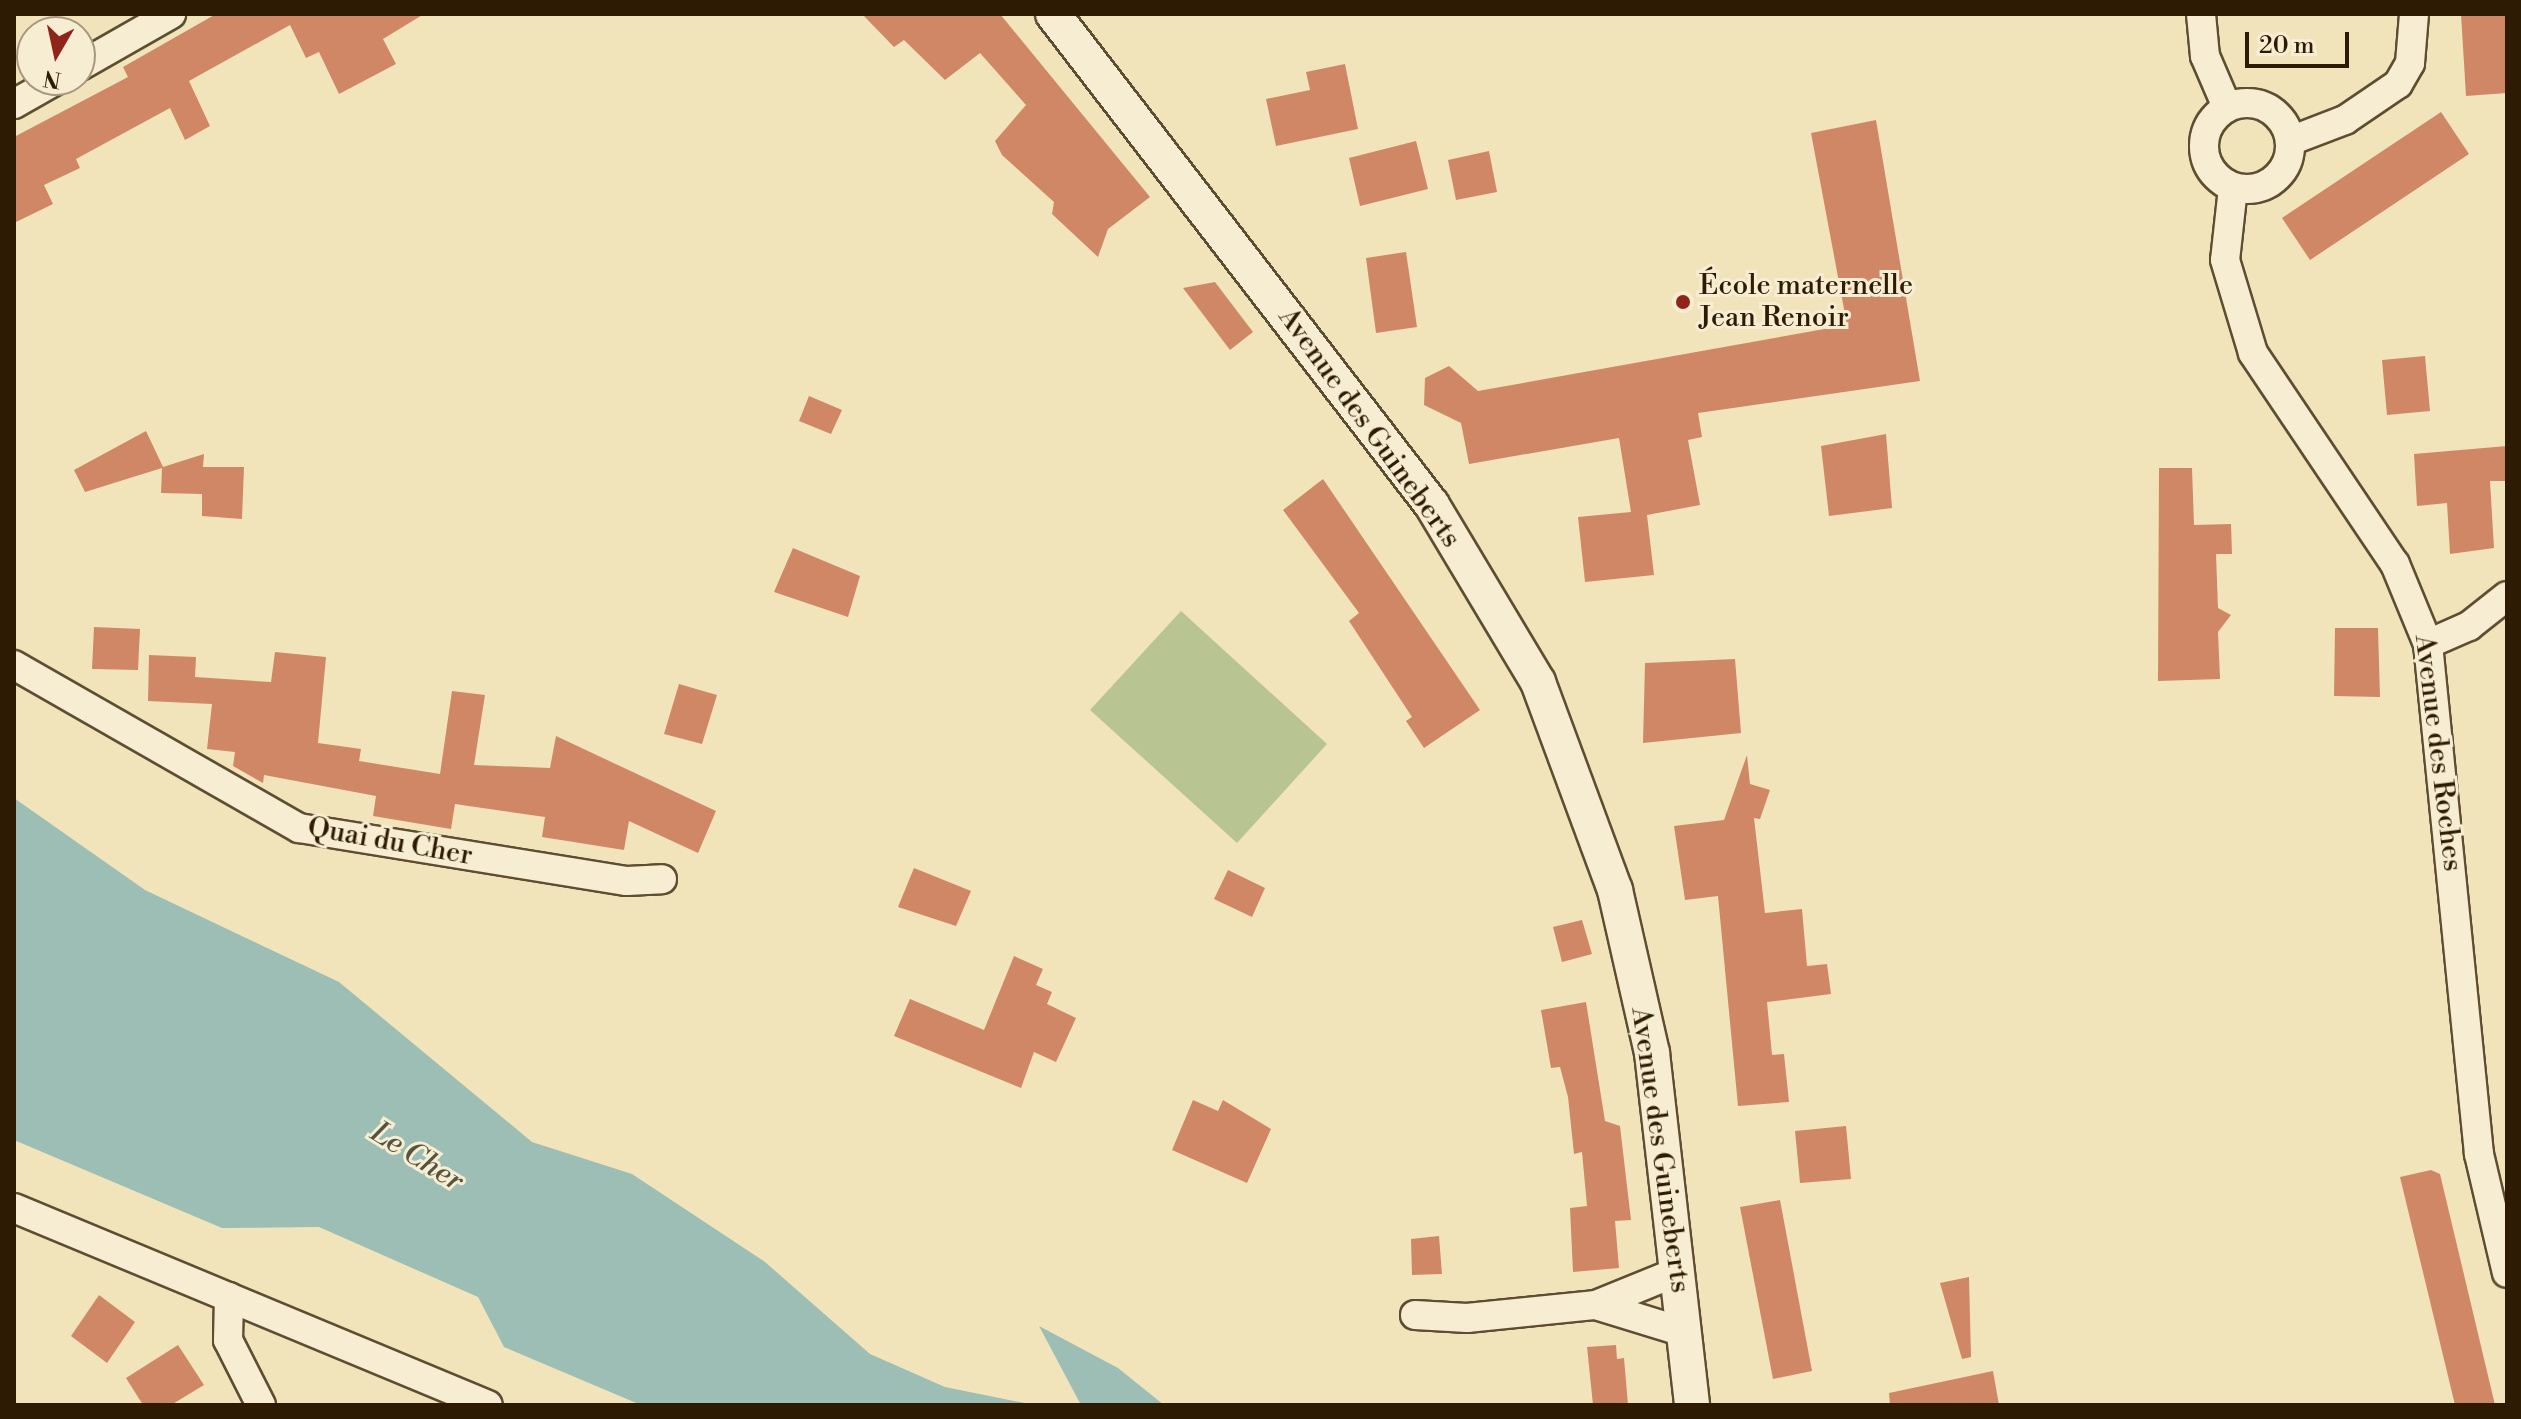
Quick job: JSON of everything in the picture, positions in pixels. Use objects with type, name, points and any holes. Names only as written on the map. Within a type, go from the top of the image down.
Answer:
[{"type":"street","points":[[96,57],[171,14]]},
{"type":"street","name":"Avenue des Guineberts","points":[[1053,14],[1432,505],[1538,682],[1615,890],[1652,1053],[1692,1405]]},
{"type":"street","points":[[2201,14],[2205,56],[2227,107]]},
{"type":"street","points":[[2290,141],[2268,108],[2227,107],[2207,128],[2204,156],[2233,188],[2274,180],[2290,141],[2345,120],[2398,84],[2410,63],[2414,14]]},
{"type":"street","name":"Avenue des Roches","points":[[2233,188],[2225,260],[2253,353],[2395,564],[2428,644],[2479,1154],[2507,1273]]},
{"type":"street","points":[[2428,644],[2469,626],[2507,596]]},
{"type":"street","name":"Quai du Cher","points":[[14,665],[299,828],[627,881],[662,879]]},
{"type":"street","points":[[14,1208],[488,1405]]},
{"type":"street","points":[[1415,1315],[1467,1318],[1596,1305],[1677,1272]]},
{"type":"street","points":[[229,1297],[228,1340],[261,1405]]},
{"type":"street","points":[[1596,1305],[1684,1332]]},
{"type":"green space","points":[[1181,611],[1327,744],[1237,843],[1090,710]]},
{"type":"water","name":"Le Cher","points":[[14,798],[145,890],[339,982],[532,1142],[632,1174],[765,1262],[870,1354],[945,1387],[1034,1405],[641,1405],[504,1347],[478,1297],[319,1227],[222,1228],[14,1140]]},
{"type":"water","points":[[1039,1326],[1118,1368],[1164,1405],[1081,1405]]},
{"type":"building","points":[[216,14],[424,14],[383,39],[396,64],[339,94],[319,52],[306,58],[290,25],[189,81],[210,126],[185,140],[170,108],[76,159],[80,168],[44,185],[53,204],[14,223],[14,137],[128,77],[123,67]]},
{"type":"building","points":[[862,14],[1000,14],[1150,197],[1108,229],[1098,257],[1052,214],[1054,202],[1002,155],[995,141],[1026,105],[980,53],[945,80],[904,40],[894,47]]},
{"type":"building","points":[[2461,14],[2507,14],[2507,93],[2466,96]]},
{"type":"building","points":[[1345,64],[1358,129],[1276,146],[1266,99],[1310,90],[1306,72]]},
{"type":"building","points":[[2441,112],[2469,154],[2310,260],[2282,218]]},
{"type":"building","points":[[1876,120],[1920,381],[1698,413],[1702,437],[1688,440],[1700,505],[1647,515],[1654,575],[1585,582],[1578,517],[1631,512],[1619,438],[1469,464],[1461,423],[1424,405],[1425,378],[1449,366],[1478,391],[1847,325],[1811,133]]},
{"type":"building","points":[[1416,141],[1428,189],[1360,206],[1349,158]]},
{"type":"building","points":[[1489,151],[1497,192],[1456,200],[1448,160]]},
{"type":"building","points":[[1406,252],[1417,327],[1376,333],[1366,258]]},
{"type":"building","points":[[1215,282],[1253,332],[1230,350],[1183,288]]},
{"type":"building","points":[[2425,356],[2430,411],[2387,415],[2382,360]]},
{"type":"building","points":[[809,396],[842,410],[831,434],[799,421]]},
{"type":"building","points":[[146,431],[163,467],[204,454],[203,467],[244,467],[242,519],[202,516],[202,494],[161,493],[162,468],[85,492],[74,470]]},
{"type":"building","points":[[1886,434],[1892,508],[1829,516],[1821,446]]},
{"type":"building","points":[[2507,446],[2507,481],[2490,481],[2494,548],[2450,554],[2447,503],[2417,506],[2414,454]]},
{"type":"building","points":[[2159,468],[2192,468],[2194,525],[2231,524],[2232,554],[2216,554],[2218,608],[2231,615],[2218,632],[2220,679],[2158,681]]},
{"type":"building","points":[[1323,479],[1480,710],[1424,748],[1406,721],[1412,717],[1349,621],[1359,613],[1283,510]]},
{"type":"building","points":[[793,548],[860,576],[848,617],[774,592]]},
{"type":"building","points":[[94,627],[140,629],[138,670],[92,669]]},
{"type":"building","points":[[2335,628],[2378,628],[2380,697],[2334,696]]},
{"type":"building","points":[[275,652],[326,657],[318,743],[361,749],[359,761],[440,774],[452,691],[485,695],[474,765],[550,768],[556,736],[716,811],[698,853],[629,821],[624,850],[542,837],[545,817],[455,804],[451,829],[373,816],[376,796],[264,775],[263,783],[233,766],[235,752],[207,749],[212,704],[148,701],[149,655],[196,657],[195,677],[271,682]]},
{"type":"building","points":[[1735,659],[1741,733],[1643,743],[1645,663]]},
{"type":"building","points":[[679,684],[717,695],[702,744],[664,734]]},
{"type":"building","points":[[1747,755],[1750,784],[1770,790],[1760,819],[1754,818],[1765,913],[1802,909],[1807,966],[1827,964],[1831,994],[1767,1002],[1772,1055],[1784,1054],[1789,1102],[1738,1106],[1718,896],[1685,900],[1674,826],[1724,820]]},
{"type":"building","points":[[914,868],[971,891],[956,926],[898,907]]},
{"type":"building","points":[[1228,870],[1265,888],[1252,917],[1214,899]]},
{"type":"building","points":[[1582,920],[1592,954],[1562,962],[1553,927]]},
{"type":"building","points":[[1014,956],[1043,969],[1036,985],[1052,992],[1047,1004],[1076,1018],[1056,1062],[1034,1052],[1021,1088],[894,1036],[910,999],[984,1030]]},
{"type":"building","points":[[1586,1002],[1605,1121],[1620,1126],[1631,1220],[1615,1221],[1619,1268],[1573,1272],[1570,1208],[1587,1206],[1582,1152],[1574,1154],[1568,1097],[1560,1067],[1551,1068],[1541,1010]]},
{"type":"building","points":[[1193,1100],[1218,1111],[1223,1100],[1271,1129],[1247,1183],[1172,1150]]},
{"type":"building","points":[[1846,1126],[1851,1179],[1800,1183],[1795,1131]]},
{"type":"building","points":[[2431,1170],[2440,1174],[2495,1405],[2455,1405],[2400,1177]]},
{"type":"building","points":[[1780,1200],[1812,1371],[1773,1379],[1740,1207]]},
{"type":"building","points":[[1439,1236],[1442,1274],[1412,1275],[1411,1239]]},
{"type":"building","points":[[1969,1277],[1971,1357],[1962,1359],[1940,1283]]},
{"type":"building","points":[[99,1295],[135,1322],[107,1363],[71,1336]]},
{"type":"building","points":[[178,1345],[204,1385],[171,1405],[143,1405],[126,1378]]},
{"type":"building","points":[[1616,1345],[1617,1359],[1624,1358],[1628,1405],[1593,1405],[1587,1347]]},
{"type":"building","points":[[1993,1371],[1999,1405],[1890,1405],[1889,1393]]},
{"type":"place","name":"École maternelle Jean Renoir","points":[[1683,302]]}]
